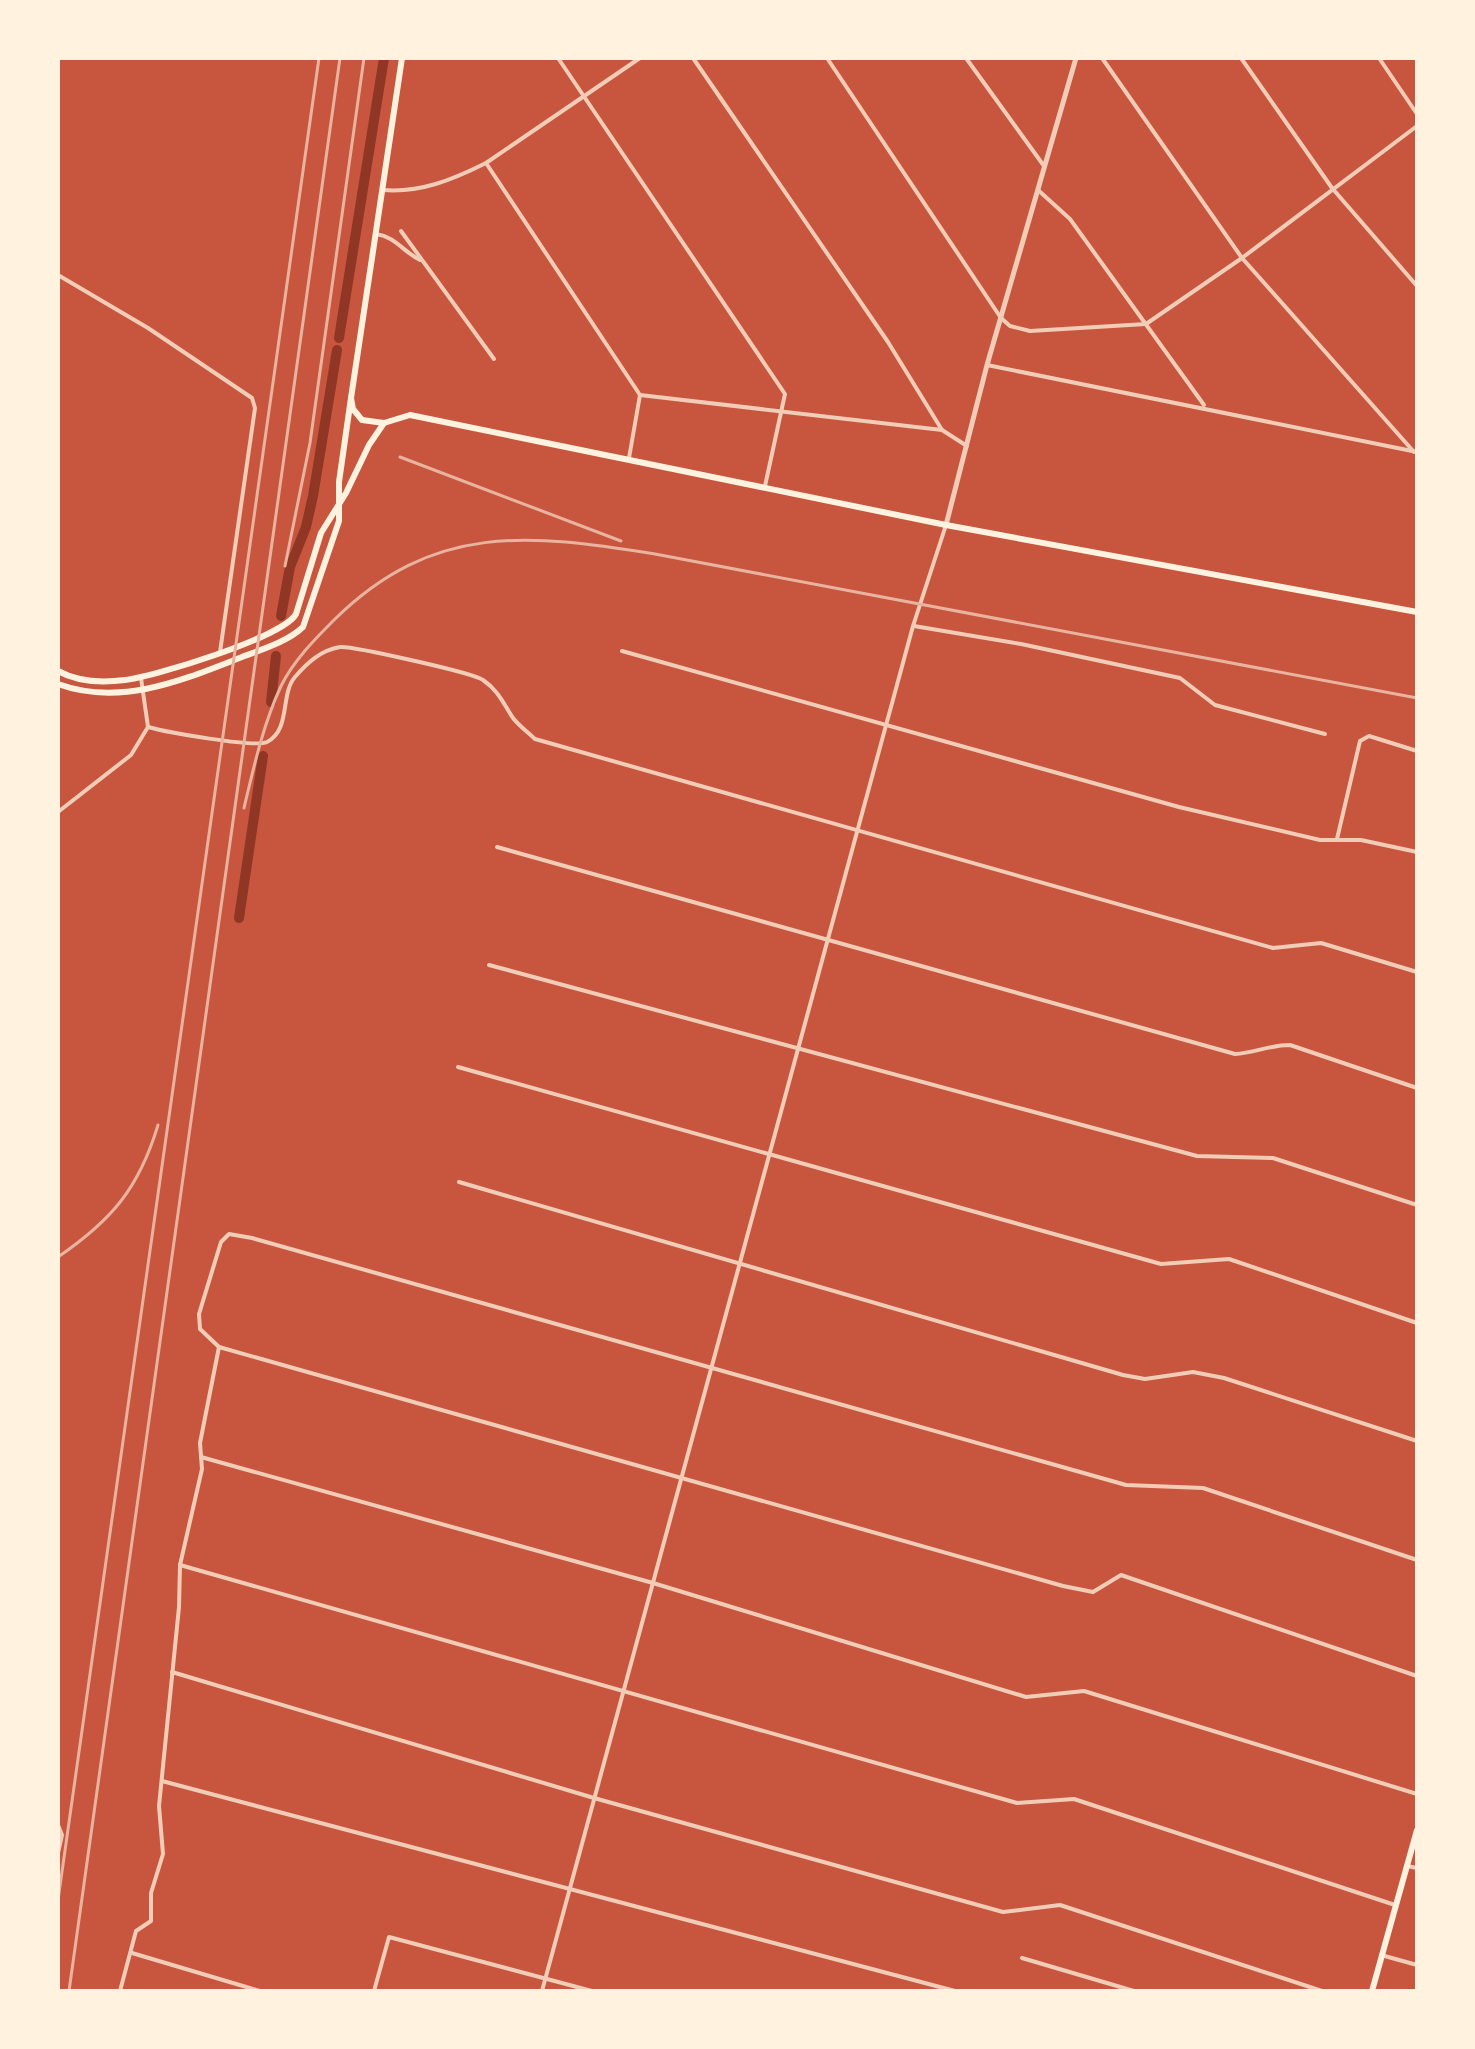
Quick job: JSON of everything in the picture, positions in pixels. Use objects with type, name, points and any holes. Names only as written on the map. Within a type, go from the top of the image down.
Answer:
[{"type":"main road","points":[[58,684],[99,694],[144,690],[236,659],[303,627],[339,521],[339,482],[402,58]]},
{"type":"main road","points":[[351,398],[353,409],[362,420],[384,423],[403,415],[431,417],[946,525],[1417,612]]},
{"type":"main road","points":[[58,671],[101,682],[141,678],[220,652],[293,619],[314,550],[327,520],[340,504],[369,445],[384,423]]},
{"type":"main road","points":[[1372,1991],[1417,1830]]},
{"type":"street","points":[[558,58],[785,394],[765,486]]},
{"type":"street","points":[[383,190],[417,189],[442,183],[486,163],[640,58]]},
{"type":"street","points":[[693,58],[888,342],[942,430]]},
{"type":"street","points":[[827,58],[1001,318],[1010,326],[1030,331],[1146,324],[1242,258],[1417,126]]},
{"type":"street","points":[[966,58],[1045,167]]},
{"type":"street","points":[[542,1991],[913,626],[946,525],[987,365],[1076,58]]},
{"type":"street","points":[[1102,58],[1242,258],[1416,452]]},
{"type":"street","points":[[1241,58],[1332,188],[1417,286]]},
{"type":"street","points":[[1379,58],[1417,114]]},
{"type":"street","points":[[486,163],[640,395],[629,458]]},
{"type":"street","points":[[1038,190],[1070,219],[1206,407]]},
{"type":"street","points":[[401,231],[494,359]]},
{"type":"street","points":[[376,234],[392,237],[407,254],[422,261]]},
{"type":"street","points":[[58,275],[161,336],[252,398],[255,408],[220,652]]},
{"type":"street","points":[[987,365],[1416,452]]},
{"type":"street","points":[[640,395],[783,409],[942,430],[968,446]]},
{"type":"street","points":[[913,626],[1021,644],[1180,678],[1215,705],[1325,734]]},
{"type":"street","points":[[148,727],[188,738],[205,736],[259,745],[271,740],[281,726],[292,680],[313,657],[341,647],[480,677],[501,694],[514,719],[535,739],[1273,948],[1321,943],[1417,972]]},
{"type":"street","points":[[622,651],[1179,807],[1320,840],[1337,839],[1417,852]]},
{"type":"street","points":[[58,812],[131,755],[148,727],[141,678]]},
{"type":"street","points":[[1337,839],[1360,741],[1369,736],[1417,751]]},
{"type":"street","points":[[497,847],[1235,1054],[1251,1053],[1268,1045],[1290,1045],[1417,1088]]},
{"type":"street","points":[[489,965],[799,1046],[1197,1156],[1273,1158],[1417,1205]]},
{"type":"street","points":[[458,1067],[1161,1264],[1229,1259],[1417,1323]]},
{"type":"street","points":[[459,1182],[740,1261],[1123,1375],[1145,1379],[1193,1372],[1224,1378],[1417,1441]]},
{"type":"street","points":[[1417,1560],[1203,1488],[1126,1485],[252,1238],[229,1234],[216,1256],[199,1314],[200,1329],[219,1347],[1063,1586],[1093,1592],[1121,1575],[1417,1676]]},
{"type":"street","points":[[120,1991],[138,1926],[151,1921],[151,1893],[163,1854],[159,1806],[180,1565],[202,1469],[200,1443],[219,1347]]},
{"type":"street","points":[[201,1457],[653,1583],[1026,1697],[1084,1691],[1417,1794]]},
{"type":"street","points":[[180,1565],[623,1694],[1017,1803],[1074,1799],[1395,1905]]},
{"type":"street","points":[[172,1672],[594,1798],[1003,1912],[1060,1905],[1322,1991]]},
{"type":"street","points":[[162,1781],[955,1991]]},
{"type":"street","points":[[58,1825],[62,1835],[58,1853]]},
{"type":"street","points":[[1407,1866],[1417,1868]]},
{"type":"street","points":[[374,1991],[389,1937],[592,1991]]},
{"type":"street","points":[[132,1952],[260,1991]]},
{"type":"street","points":[[1381,1955],[1417,1965]]},
{"type":"street","points":[[1022,1958],[1134,1991]]},
{"type":"waterway","points":[[339,338],[384,58]]},
{"type":"waterway","points":[[281,616],[290,567],[306,527],[313,496],[337,350]]},
{"type":"waterway","points":[[271,702],[276,656]]},
{"type":"waterway","points":[[239,918],[263,756]]},
{"type":"railway","points":[[58,1900],[319,58]]},
{"type":"railway","points":[[69,1991],[340,58]]},
{"type":"railway","points":[[285,566],[310,443],[364,58]]},
{"type":"railway","points":[[400,457],[621,541]]},
{"type":"railway","points":[[244,808],[260,746],[281,686],[313,642],[372,588],[409,565],[447,551],[485,543],[524,540],[566,542],[655,554],[1417,698]]},
{"type":"railway","points":[[58,1257],[94,1230],[121,1201],[142,1167],[158,1125]]}]
